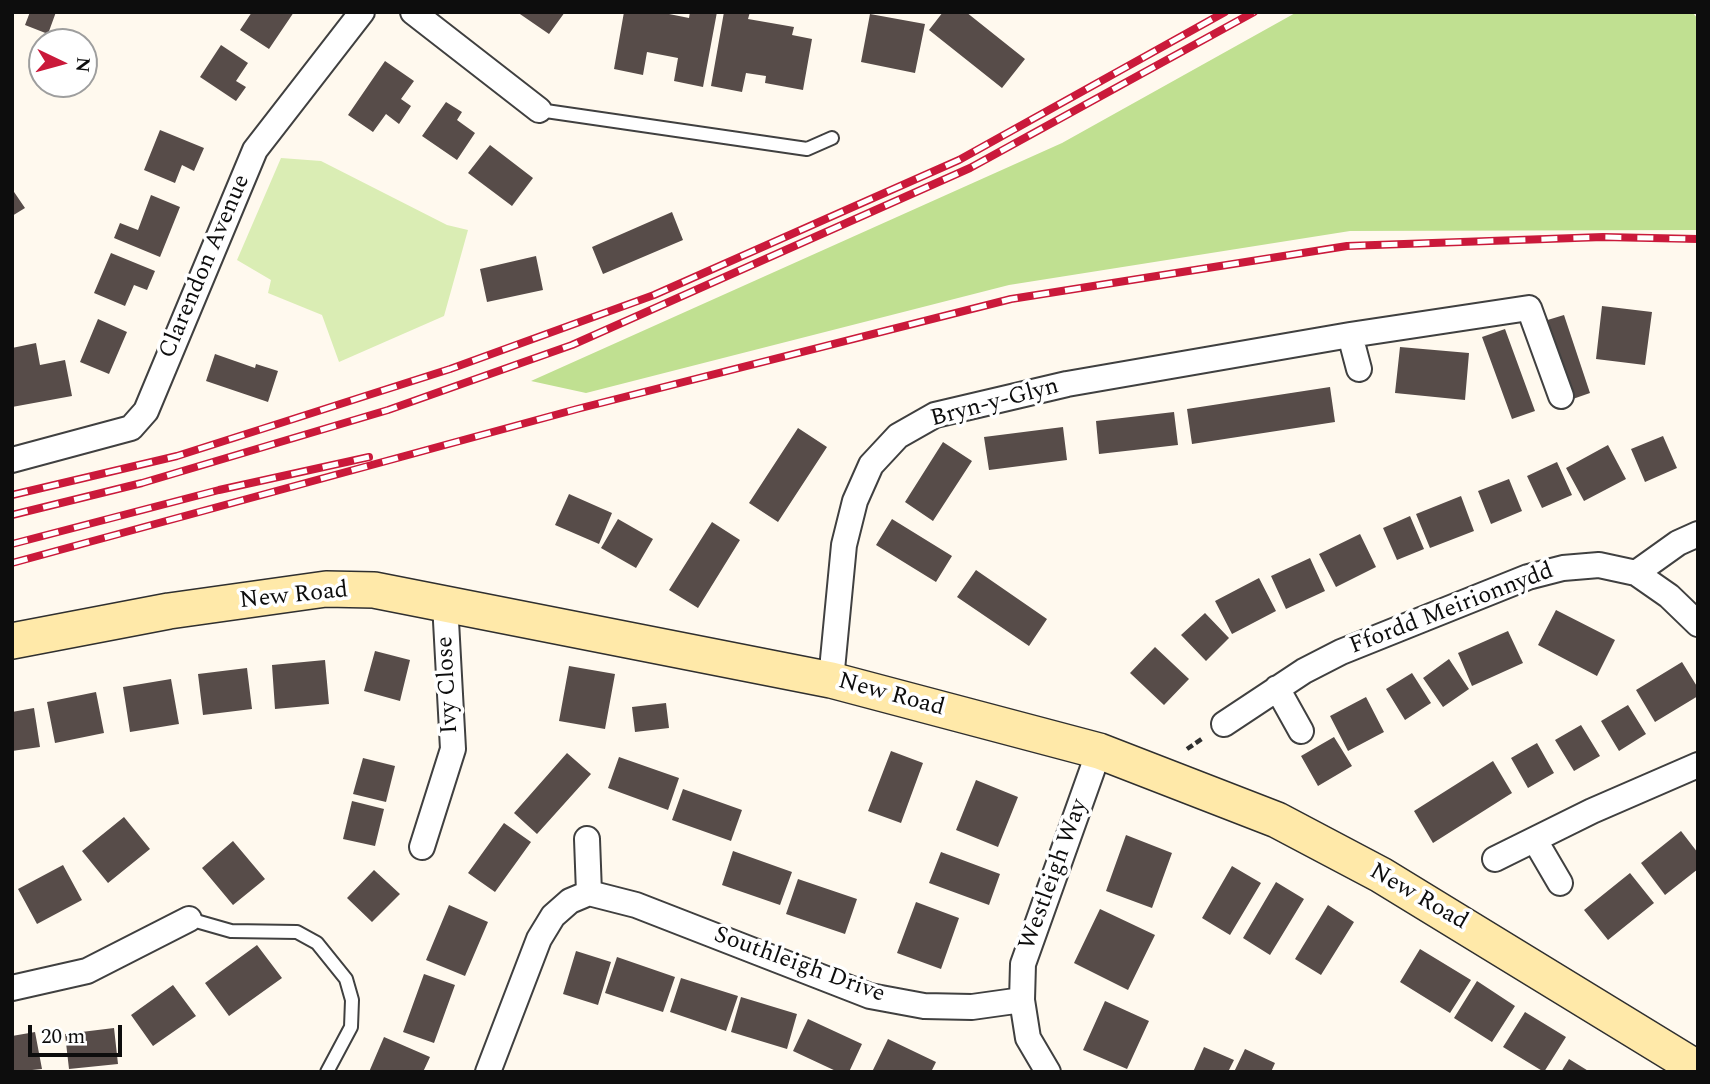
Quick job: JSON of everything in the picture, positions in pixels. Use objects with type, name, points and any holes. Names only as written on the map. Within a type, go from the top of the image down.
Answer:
[{"type":"main road","name":"New Road","points":[[12,642],[169,611],[326,589],[374,590],[831,680],[1099,751],[1277,820],[1370,869],[1698,1069]]},
{"type":"street","name":"Clarendon Avenue","points":[[12,460],[131,428],[146,411],[255,150],[362,12]]},
{"type":"street","points":[[413,12],[539,110]]},
{"type":"street","name":"Bryn-y-Glyn","points":[[831,680],[844,545],[855,501],[871,464],[898,436],[935,415],[1067,384],[1350,335],[1529,308],[1561,396]]},
{"type":"street","points":[[1350,335],[1359,369]]},
{"type":"street","points":[[1636,573],[1678,543],[1698,534]]},
{"type":"street","name":"Ffordd Meirionnydd","points":[[1224,724],[1277,688],[1341,652],[1528,577],[1563,568],[1599,565],[1636,573],[1669,596],[1698,624]]},
{"type":"street","name":"Ivy Close","points":[[422,847],[453,749],[445,603]]},
{"type":"street","points":[[1277,688],[1301,731]]},
{"type":"street","name":"Westleigh Way","points":[[1022,1000],[1023,964],[1099,751]]},
{"type":"street","points":[[1495,859],[1536,842],[1592,811],[1698,765]]},
{"type":"street","points":[[488,1072],[539,939],[553,916],[570,901],[589,893],[587,839]]},
{"type":"street","points":[[1536,842],[1560,883]]},
{"type":"street","name":"Southleigh Drive","points":[[589,893],[636,905],[870,996],[936,1006],[972,1007],[1022,1000]]},
{"type":"street","points":[[12,988],[87,971],[189,919]]},
{"type":"street","points":[[1022,1000],[1028,1038],[1048,1072]]},
{"type":"lane","points":[[539,110],[807,149],[832,138]]},
{"type":"lane","points":[[189,919],[231,932],[297,932],[317,943],[346,979],[352,1000],[351,1027],[327,1072]]},
{"type":"green space","points":[[1297,12],[1692,12],[1698,19],[1698,230],[1350,231],[1009,285],[586,393],[531,381],[1062,143]]},
{"type":"green space","points":[[281,158],[321,161],[447,225],[468,230],[444,316],[339,362],[322,315],[268,293],[271,280],[237,260]]},
{"type":"building","points":[[30,12],[56,12],[50,28],[25,25]]},
{"type":"building","points":[[252,12],[294,12],[269,49],[240,30]]},
{"type":"building","points":[[517,12],[565,12],[549,34]]},
{"type":"building","points":[[624,12],[659,12],[689,18],[690,12],[717,12],[703,87],[674,81],[678,58],[647,52],[643,75],[614,69]]},
{"type":"building","points":[[724,12],[750,12],[748,19],[794,27],[792,35],[812,39],[803,90],[765,83],[766,76],[746,73],[742,92],[711,86]]},
{"type":"building","points":[[943,12],[966,12],[1025,59],[1002,88],[929,30]]},
{"type":"building","points":[[870,14],[925,24],[915,73],[861,62]]},
{"type":"building","points":[[221,45],[248,63],[236,81],[246,87],[236,101],[200,77]]},
{"type":"building","points":[[385,61],[414,81],[401,99],[411,106],[399,124],[386,114],[373,132],[348,115]]},
{"type":"building","points":[[446,102],[462,112],[457,120],[475,133],[457,160],[422,136]]},
{"type":"building","points":[[160,130],[204,148],[194,171],[182,165],[175,183],[144,170]]},
{"type":"building","points":[[490,145],[533,178],[512,206],[468,173]]},
{"type":"building","points":[[12,189],[25,208],[12,216]]},
{"type":"building","points":[[151,195],[180,207],[160,257],[114,238],[120,223],[138,230]]},
{"type":"building","points":[[672,212],[683,240],[603,274],[592,247]]},
{"type":"building","points":[[111,253],[155,271],[147,290],[134,285],[125,306],[94,293]]},
{"type":"building","points":[[536,256],[543,290],[487,302],[480,269]]},
{"type":"building","points":[[1602,306],[1652,312],[1645,365],[1596,359]]},
{"type":"building","points":[[1564,315],[1590,393],[1567,401],[1541,322]]},
{"type":"building","points":[[98,319],[127,332],[109,374],[80,362]]},
{"type":"building","points":[[1505,329],[1535,411],[1512,419],[1482,337]]},
{"type":"building","points":[[36,343],[40,365],[65,360],[72,396],[12,407],[12,348]]},
{"type":"building","points":[[1400,347],[1469,353],[1465,400],[1395,393]]},
{"type":"building","points":[[215,354],[255,368],[256,364],[278,371],[268,402],[206,381]]},
{"type":"building","points":[[1330,387],[1335,422],[1192,444],[1187,409]]},
{"type":"building","points":[[1174,412],[1178,445],[1099,454],[1096,421]]},
{"type":"building","points":[[1063,427],[1067,460],[989,470],[984,437]]},
{"type":"building","points":[[798,428],[827,447],[778,522],[749,503]]},
{"type":"building","points":[[1663,436],[1677,468],[1645,482],[1631,449]]},
{"type":"building","points":[[943,442],[972,461],[933,521],[905,502]]},
{"type":"building","points":[[1608,445],[1626,479],[1584,501],[1566,468]]},
{"type":"building","points":[[1557,462],[1572,495],[1542,508],[1527,476]]},
{"type":"building","points":[[1509,479],[1522,511],[1491,524],[1478,491]]},
{"type":"building","points":[[569,494],[612,513],[599,544],[555,525]]},
{"type":"building","points":[[1461,496],[1474,531],[1430,548],[1416,514]]},
{"type":"building","points":[[1410,516],[1424,549],[1397,560],[1383,528]]},
{"type":"building","points":[[618,519],[653,539],[636,568],[601,548]]},
{"type":"building","points":[[892,519],[952,556],[936,582],[876,545]]},
{"type":"building","points":[[712,522],[740,540],[698,608],[669,590]]},
{"type":"building","points":[[1360,534],[1376,567],[1336,587],[1319,554]]},
{"type":"building","points":[[1310,558],[1325,591],[1286,609],[1271,576]]},
{"type":"building","points":[[976,570],[1047,619],[1029,646],[957,597]]},
{"type":"building","points":[[1259,578],[1276,611],[1232,634],[1215,601]]},
{"type":"building","points":[[1556,610],[1615,640],[1597,676],[1538,645]]},
{"type":"building","points":[[1205,613],[1229,638],[1206,661],[1181,635]]},
{"type":"building","points":[[1508,631],[1523,663],[1472,686],[1458,653]]},
{"type":"building","points":[[1155,647],[1189,679],[1164,705],[1130,673]]},
{"type":"building","points":[[375,651],[410,660],[400,701],[364,691]]},
{"type":"building","points":[[1449,659],[1469,689],[1443,707],[1423,678]]},
{"type":"building","points":[[325,660],[329,704],[275,709],[272,665]]},
{"type":"building","points":[[1682,662],[1698,688],[1698,696],[1655,722],[1636,690]]},
{"type":"building","points":[[569,666],[615,674],[605,729],[559,721]]},
{"type":"building","points":[[247,668],[252,709],[203,715],[198,674]]},
{"type":"building","points":[[1412,673],[1431,703],[1405,720],[1386,689]]},
{"type":"building","points":[[171,679],[179,724],[130,732],[123,687]]},
{"type":"building","points":[[96,692],[104,733],[55,743],[47,702]]},
{"type":"building","points":[[1366,697],[1384,732],[1348,751],[1330,716]]},
{"type":"building","points":[[666,703],[669,728],[635,732],[632,707]]},
{"type":"building","points":[[1628,705],[1646,734],[1619,751],[1601,721]]},
{"type":"building","points":[[34,708],[40,747],[12,751],[12,712]]},
{"type":"building","points":[[1581,725],[1600,756],[1574,771],[1555,740]]},
{"type":"building","points":[[1334,737],[1352,766],[1318,786],[1301,756]]},
{"type":"building","points":[[1537,743],[1554,773],[1528,788],[1511,758]]},
{"type":"building","points":[[891,751],[923,763],[901,823],[868,811]]},
{"type":"building","points":[[567,753],[591,774],[537,834],[514,813]]},
{"type":"building","points":[[619,757],[679,778],[668,810],[608,788]]},
{"type":"building","points":[[363,758],[395,766],[386,802],[353,794]]},
{"type":"building","points":[[1493,761],[1512,793],[1433,843],[1414,811]]},
{"type":"building","points":[[976,780],[1018,797],[998,847],[956,830]]},
{"type":"building","points":[[683,789],[742,810],[731,841],[672,820]]},
{"type":"building","points":[[352,801],[384,809],[375,846],[343,839]]},
{"type":"building","points":[[124,817],[150,849],[108,883],[82,851]]},
{"type":"building","points":[[504,823],[531,842],[495,892],[468,873]]},
{"type":"building","points":[[1681,831],[1698,853],[1698,869],[1665,895],[1641,863]]},
{"type":"building","points":[[1126,835],[1172,853],[1152,908],[1106,891]]},
{"type":"building","points":[[233,841],[265,879],[233,905],[202,868]]},
{"type":"building","points":[[733,851],[792,872],[780,905],[722,885]]},
{"type":"building","points":[[941,852],[1000,874],[989,905],[929,883]]},
{"type":"building","points":[[63,865],[82,900],[37,924],[18,889]]},
{"type":"building","points":[[1232,866],[1261,883],[1230,935],[1202,918]]},
{"type":"building","points":[[374,870],[400,894],[372,922],[347,898]]},
{"type":"building","points":[[1630,873],[1654,903],[1608,940],[1584,910]]},
{"type":"building","points":[[798,879],[857,899],[845,934],[786,914]]},
{"type":"building","points":[[1276,882],[1304,899],[1270,955],[1243,938]]},
{"type":"building","points":[[916,902],[959,918],[941,969],[897,953]]},
{"type":"building","points":[[449,905],[488,922],[465,976],[426,960]]},
{"type":"building","points":[[1328,905],[1354,922],[1321,975],[1295,959]]},
{"type":"building","points":[[1100,909],[1155,935],[1128,990],[1074,963]]},
{"type":"building","points":[[257,945],[282,978],[229,1016],[205,983]]},
{"type":"building","points":[[1420,949],[1471,980],[1450,1013],[1400,982]]},
{"type":"building","points":[[576,951],[611,962],[598,1005],[563,994]]},
{"type":"building","points":[[617,957],[675,977],[663,1012],[605,993]]},
{"type":"building","points":[[424,974],[455,985],[434,1043],[403,1032]]},
{"type":"building","points":[[681,978],[738,996],[726,1031],[670,1012]]},
{"type":"building","points":[[1477,981],[1515,1006],[1492,1042],[1454,1018]]},
{"type":"building","points":[[173,985],[196,1016],[153,1046],[131,1015]]},
{"type":"building","points":[[741,997],[797,1014],[787,1049],[731,1032]]},
{"type":"building","points":[[1105,1001],[1149,1021],[1127,1069],[1083,1050]]},
{"type":"building","points":[[1525,1012],[1566,1037],[1544,1072],[1503,1047]]},
{"type":"building","points":[[808,1019],[862,1044],[849,1072],[838,1072],[793,1051]]},
{"type":"building","points":[[114,1028],[118,1064],[69,1069],[65,1034]]},
{"type":"building","points":[[35,1032],[42,1069],[12,1072],[12,1036]]},
{"type":"building","points":[[384,1037],[430,1057],[423,1072],[369,1072]]},
{"type":"building","points":[[888,1039],[936,1062],[931,1072],[872,1072]]},
{"type":"building","points":[[1204,1047],[1234,1060],[1228,1072],[1193,1072]]},
{"type":"building","points":[[1245,1049],[1275,1063],[1271,1072],[1234,1072]]},
{"type":"building","points":[[1569,1059],[1590,1072],[1561,1072]]},
{"type":"railway","points":[[12,495],[177,456],[450,369],[654,295],[959,160],[1225,12]]},
{"type":"railway","points":[[12,515],[142,483],[388,410],[572,345],[970,168],[1254,12]]},
{"type":"railway","points":[[12,563],[577,409],[1011,299],[1347,246],[1603,237],[1698,239]]},
{"type":"railway","points":[[12,544],[219,490],[369,457]]}]
